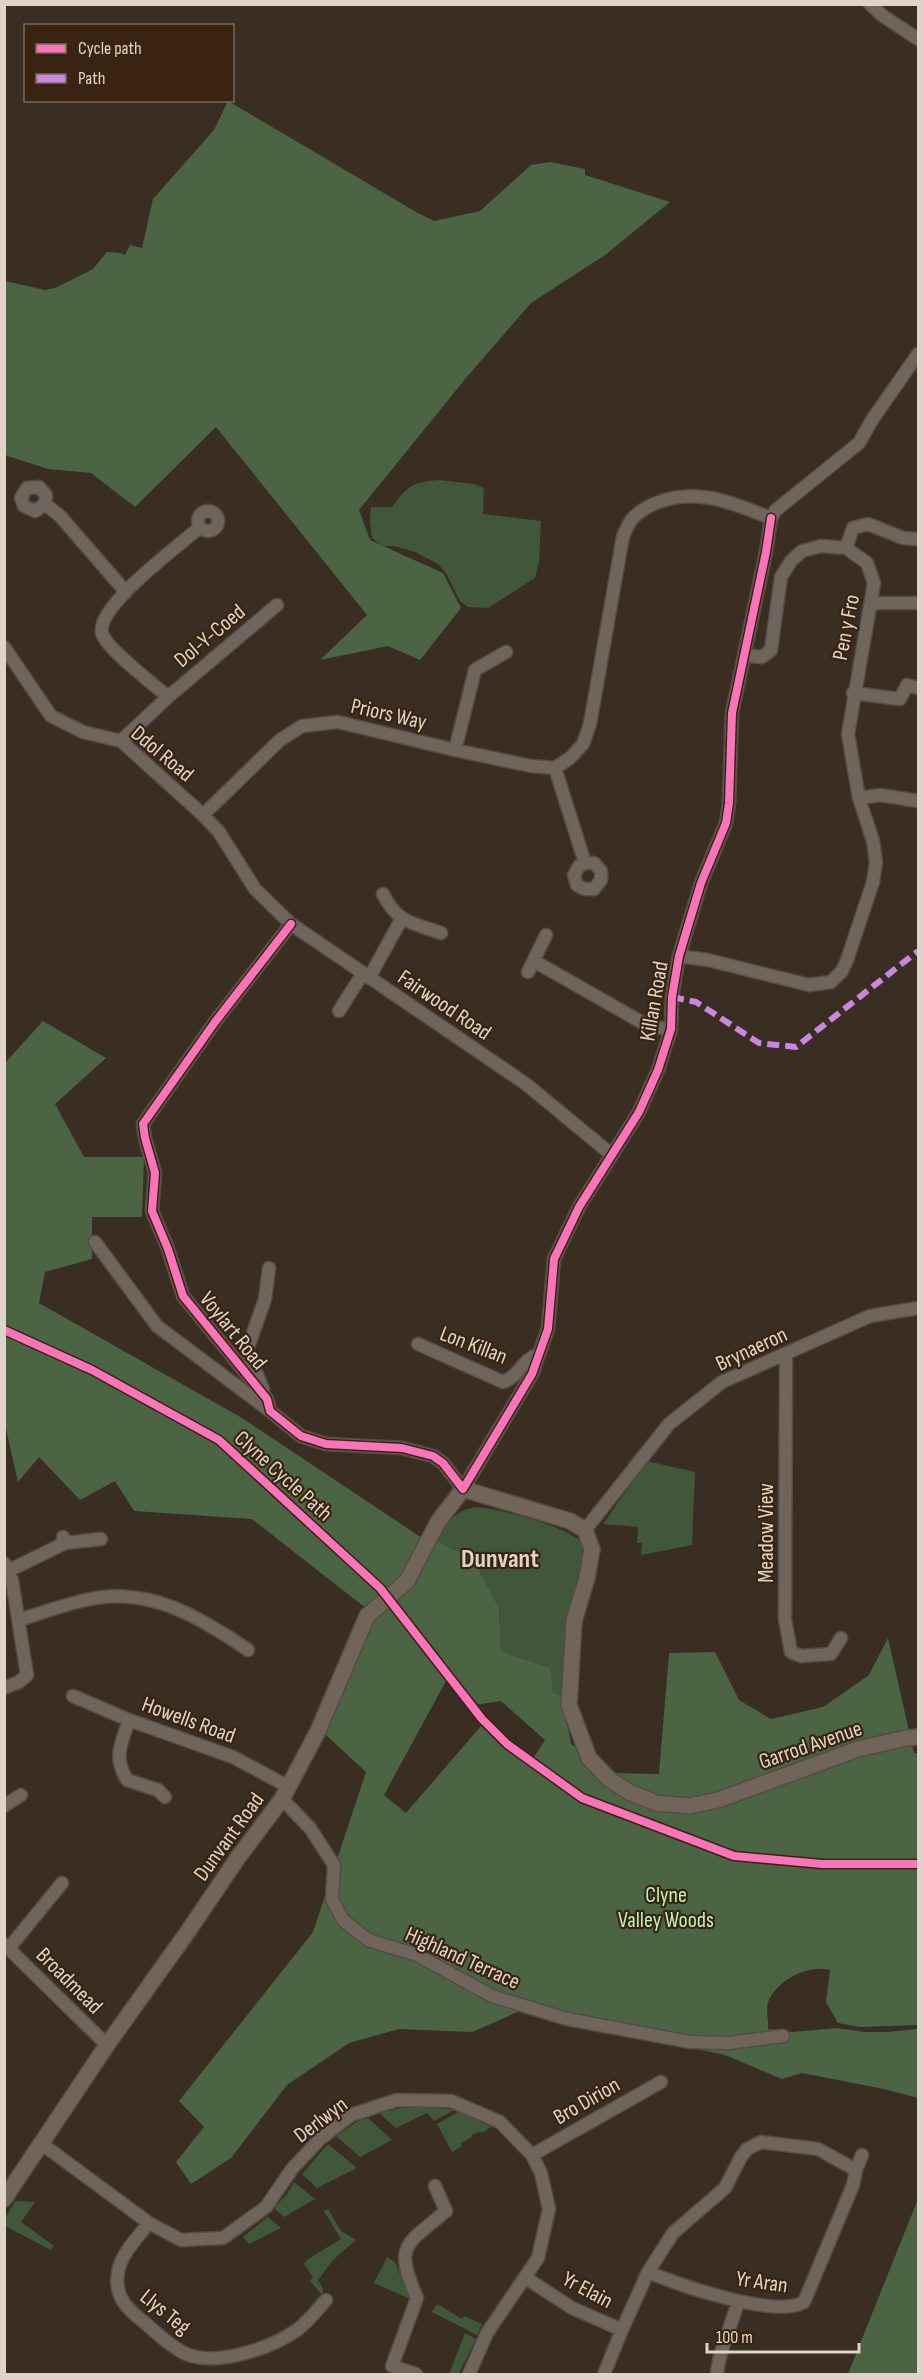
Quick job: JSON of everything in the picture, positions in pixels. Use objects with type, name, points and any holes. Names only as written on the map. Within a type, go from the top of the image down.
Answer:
[{"type":"main road","points":[[463,1489],[570,1521],[585,1530]]},
{"type":"main road","name":"Dunvant Road","points":[[4,2199],[107,2045],[286,1793],[318,1731],[367,1616],[407,1581],[438,1522],[463,1489]]},
{"type":"main road","name":"Garrod Avenue","points":[[585,1530],[592,1549],[587,1578],[574,1621],[569,1705],[589,1758],[609,1779],[629,1792],[657,1803],[689,1806],[718,1800],[858,1749],[918,1737]]},
{"type":"street","points":[[870,4],[883,16],[918,39]]},
{"type":"street","points":[[585,863],[555,768],[570,758],[583,744],[591,724],[623,536],[632,519],[651,505],[675,496],[702,496],[725,500],[771,518],[776,510],[859,443],[872,420],[918,354]]},
{"type":"street","points":[[45,504],[60,516],[125,591]]},
{"type":"street","name":"Killan Road","points":[[463,1489],[531,1374],[539,1354],[548,1329],[554,1259],[579,1206],[639,1112],[658,1070],[671,1029],[673,989],[679,956],[701,883],[726,823],[729,803],[732,713],[771,518]]},
{"type":"street","points":[[744,655],[762,657],[771,650],[781,577],[791,561],[802,552],[821,546],[846,548],[853,528],[868,524],[896,536],[918,539]]},
{"type":"street","name":"Dol-Y-Coed","points":[[168,697],[110,647],[102,633],[104,619],[125,591],[201,527]]},
{"type":"street","name":"Pen y Fro","points":[[679,956],[708,960],[808,985],[831,982],[842,972],[847,960],[873,882],[876,862],[873,841],[859,798],[848,734],[853,693],[874,583],[867,563],[846,548]]},
{"type":"street","points":[[872,603],[918,603]]},
{"type":"street","name":"Dol-Y-Coed","points":[[121,741],[168,697],[277,605]]},
{"type":"street","name":"Ddol Road","points":[[4,647],[51,716],[83,732],[121,741],[203,815],[219,832],[255,889]]},
{"type":"street","points":[[455,750],[475,670],[506,652]]},
{"type":"street","points":[[853,693],[900,699],[908,685],[918,688]]},
{"type":"street","name":"Priors Way","points":[[203,815],[280,740],[302,726],[338,722],[455,750],[531,766],[555,768]]},
{"type":"street","points":[[859,798],[880,795],[918,801]]},
{"type":"street","name":"Fairwood Road","points":[[255,889],[291,924],[526,1084],[612,1155]]},
{"type":"street","points":[[383,894],[390,909],[401,920],[441,933]]},
{"type":"street","points":[[339,1011],[366,976],[401,920]]},
{"type":"street","name":"Voylart Road","points":[[291,924],[215,1022],[143,1124],[155,1173],[152,1211],[168,1249],[183,1296],[269,1405],[301,1436],[326,1444],[402,1448],[433,1456],[443,1463],[463,1489]]},
{"type":"street","points":[[546,935],[531,966],[650,1028],[671,1029]]},
{"type":"street","points":[[95,1242],[157,1326],[269,1405]]},
{"type":"street","points":[[269,1268],[265,1299],[247,1350],[269,1405]]},
{"type":"street","name":"Brynaeron","points":[[585,1530],[669,1424],[722,1382],[870,1316],[918,1308]]},
{"type":"street","name":"Lon Killan","points":[[418,1344],[503,1382],[512,1378],[527,1358],[539,1354]]},
{"type":"street","name":"Meadow View","points":[[786,1355],[785,1619],[791,1652],[801,1656],[831,1654],[841,1638]]},
{"type":"street","points":[[4,1688],[19,1682],[27,1675],[12,1580],[6,1567],[64,1539],[101,1539]]},
{"type":"street","points":[[19,1620],[87,1599],[120,1596],[160,1602],[198,1617],[227,1643],[248,1650]]},
{"type":"street","name":"Howells Road","points":[[73,1696],[129,1720],[233,1757],[286,1793]]},
{"type":"street","points":[[129,1720],[120,1748],[118,1765],[127,1780],[161,1788]]},
{"type":"street","name":"Highland Terrace","points":[[286,1793],[334,1865],[332,1899],[343,1920],[368,1940],[417,1955],[492,1996],[567,2019],[690,2042],[728,2043],[783,2036]]},
{"type":"street","points":[[4,1806],[21,1794]]},
{"type":"street","points":[[7,1946],[62,1883]]},
{"type":"street","name":"Broadmead","points":[[7,1946],[107,2045]]},
{"type":"street","name":"Bro Dirion","points":[[532,2155],[661,2082]]},
{"type":"street","name":"Derlwyn","points":[[42,2144],[149,2223],[181,2240],[223,2238],[267,2206],[292,2169],[320,2139],[351,2115],[397,2100],[451,2102],[500,2122],[532,2155],[541,2173],[549,2209],[538,2258],[487,2333],[469,2374]]},
{"type":"street","points":[[622,2330],[648,2272],[673,2233],[725,2188],[747,2149],[761,2142],[818,2149],[856,2170]]},
{"type":"street","name":"Yr Aran","points":[[648,2272],[685,2287],[738,2301],[794,2308],[804,2302],[853,2186],[862,2155]]},
{"type":"street","points":[[416,2374],[391,2370],[418,2313],[417,2298],[405,2270],[404,2258],[407,2247],[414,2239],[449,2214],[435,2186]]},
{"type":"street","name":"Llys Teg","points":[[149,2223],[120,2264],[117,2286],[121,2300],[126,2307],[165,2340],[186,2354],[217,2358],[256,2351],[297,2329],[326,2300]]},
{"type":"street","name":"Yr Elain","points":[[526,2277],[573,2308],[622,2330],[603,2374]]},
{"type":"street","points":[[717,2374],[721,2351],[738,2301]]},
{"type":"green space","points":[[228,102],[230,102],[434,221],[480,211],[531,165],[550,162],[585,169],[585,175],[670,202],[605,255],[531,303],[466,378],[359,510],[370,540],[443,573],[461,608],[420,660],[388,646],[320,660],[367,615],[216,427],[135,507],[91,473],[48,469],[5,455],[5,281],[45,290],[55,288],[93,269],[107,252],[125,255],[130,245],[142,248],[153,199],[214,130]]},
{"type":"green space","points":[[438,480],[474,484],[484,488],[483,514],[541,521],[539,562],[535,578],[488,608],[468,607],[460,601],[446,573],[438,564],[415,552],[394,546],[382,546],[372,538],[371,507],[392,507],[416,484]]},
{"type":"green space","name":"Clyne Valley Woods","points":[[43,1021],[106,1058],[55,1104],[84,1157],[144,1157],[142,1217],[92,1217],[92,1259],[45,1272],[39,1303],[242,1418],[422,1538],[438,1541],[473,1559],[499,1608],[501,1651],[551,1668],[553,1693],[562,1695],[571,1744],[611,1773],[659,1774],[669,1653],[715,1652],[739,1700],[771,1719],[823,1707],[869,1675],[888,1638],[914,1753],[918,1754],[918,2025],[860,2027],[838,2023],[826,2002],[830,1970],[812,1969],[786,1980],[773,1993],[767,2010],[768,2029],[793,2032],[837,2028],[864,2032],[888,2032],[918,2029],[918,2098],[802,2073],[782,2079],[725,2055],[520,2011],[472,2032],[399,2029],[349,2043],[287,2085],[231,2158],[191,2184],[176,2162],[204,2127],[179,2101],[313,1932],[366,1772],[325,1734],[365,1640],[367,1609],[252,1519],[134,1511],[115,1481],[80,1500],[39,1457],[18,1482],[4,1420],[4,1064]],"holes":[[[447,1679],[481,1726],[406,1813],[384,1795]],[[501,1701],[545,1740],[528,1766],[498,1740],[474,1705]]]},
{"type":"green space","points":[[647,1461],[695,1472],[692,1545],[641,1555],[642,1543],[637,1543],[638,1527],[603,1524]]},
{"type":"green space","points":[[475,1507],[500,1511],[547,1524],[582,1542],[583,1556],[565,1628],[562,1695],[553,1693],[551,1668],[501,1651],[499,1608],[473,1559],[438,1541],[444,1529],[456,1515]]},
{"type":"green space","points":[[415,2105],[454,2110],[434,2121],[427,2113],[396,2128],[379,2113]]},
{"type":"green space","points":[[460,2111],[491,2127],[484,2132],[472,2135],[461,2143],[461,2147],[452,2152],[437,2124]]},
{"type":"green space","points":[[368,2118],[392,2140],[360,2157],[336,2136],[358,2121]]},
{"type":"green space","points":[[328,2144],[357,2168],[317,2188],[302,2174]]},
{"type":"green space","points":[[294,2182],[315,2199],[284,2217],[274,2208]]},
{"type":"green space","points":[[918,2199],[918,2374],[848,2374]]},
{"type":"green space","points":[[15,2201],[35,2202],[21,2222],[54,2246],[51,2250],[5,2226],[5,2219]]},
{"type":"green space","points":[[328,2209],[341,2231],[356,2240],[333,2260],[318,2280],[323,2289],[322,2295],[310,2281],[313,2277],[304,2264],[308,2259],[341,2239],[324,2211]]},
{"type":"green space","points":[[268,2217],[281,2228],[249,2244],[243,2237]]},
{"type":"green space","points":[[387,2257],[395,2262],[410,2299],[374,2283]]},
{"type":"green space","points":[[437,2304],[462,2319],[464,2316],[482,2324],[477,2335],[432,2312]]},
{"type":"green space","points":[[465,2333],[476,2339],[459,2373],[449,2374]]},
{"type":"marked path","points":[[672,997],[696,1002],[759,1043],[796,1047],[918,951]]},
{"type":"cycle path","points":[[291,924],[215,1022],[143,1124],[155,1173],[152,1211],[168,1249],[183,1296],[267,1399],[270,1411],[301,1436],[326,1444],[402,1448],[433,1456],[443,1463],[463,1489],[532,1374],[548,1329],[554,1259],[579,1207],[639,1112],[658,1070],[671,1029],[672,997],[679,956],[701,883],[726,823],[729,803],[732,713],[771,518]]},
{"type":"cycle path","name":"Clyne Cycle Path","points":[[4,1330],[92,1370],[219,1440],[380,1588],[482,1719],[507,1744],[582,1798],[734,1856],[822,1864],[918,1864]]},
{"type":"district","name":"Dunvant","points":[[500,1558]]}]
